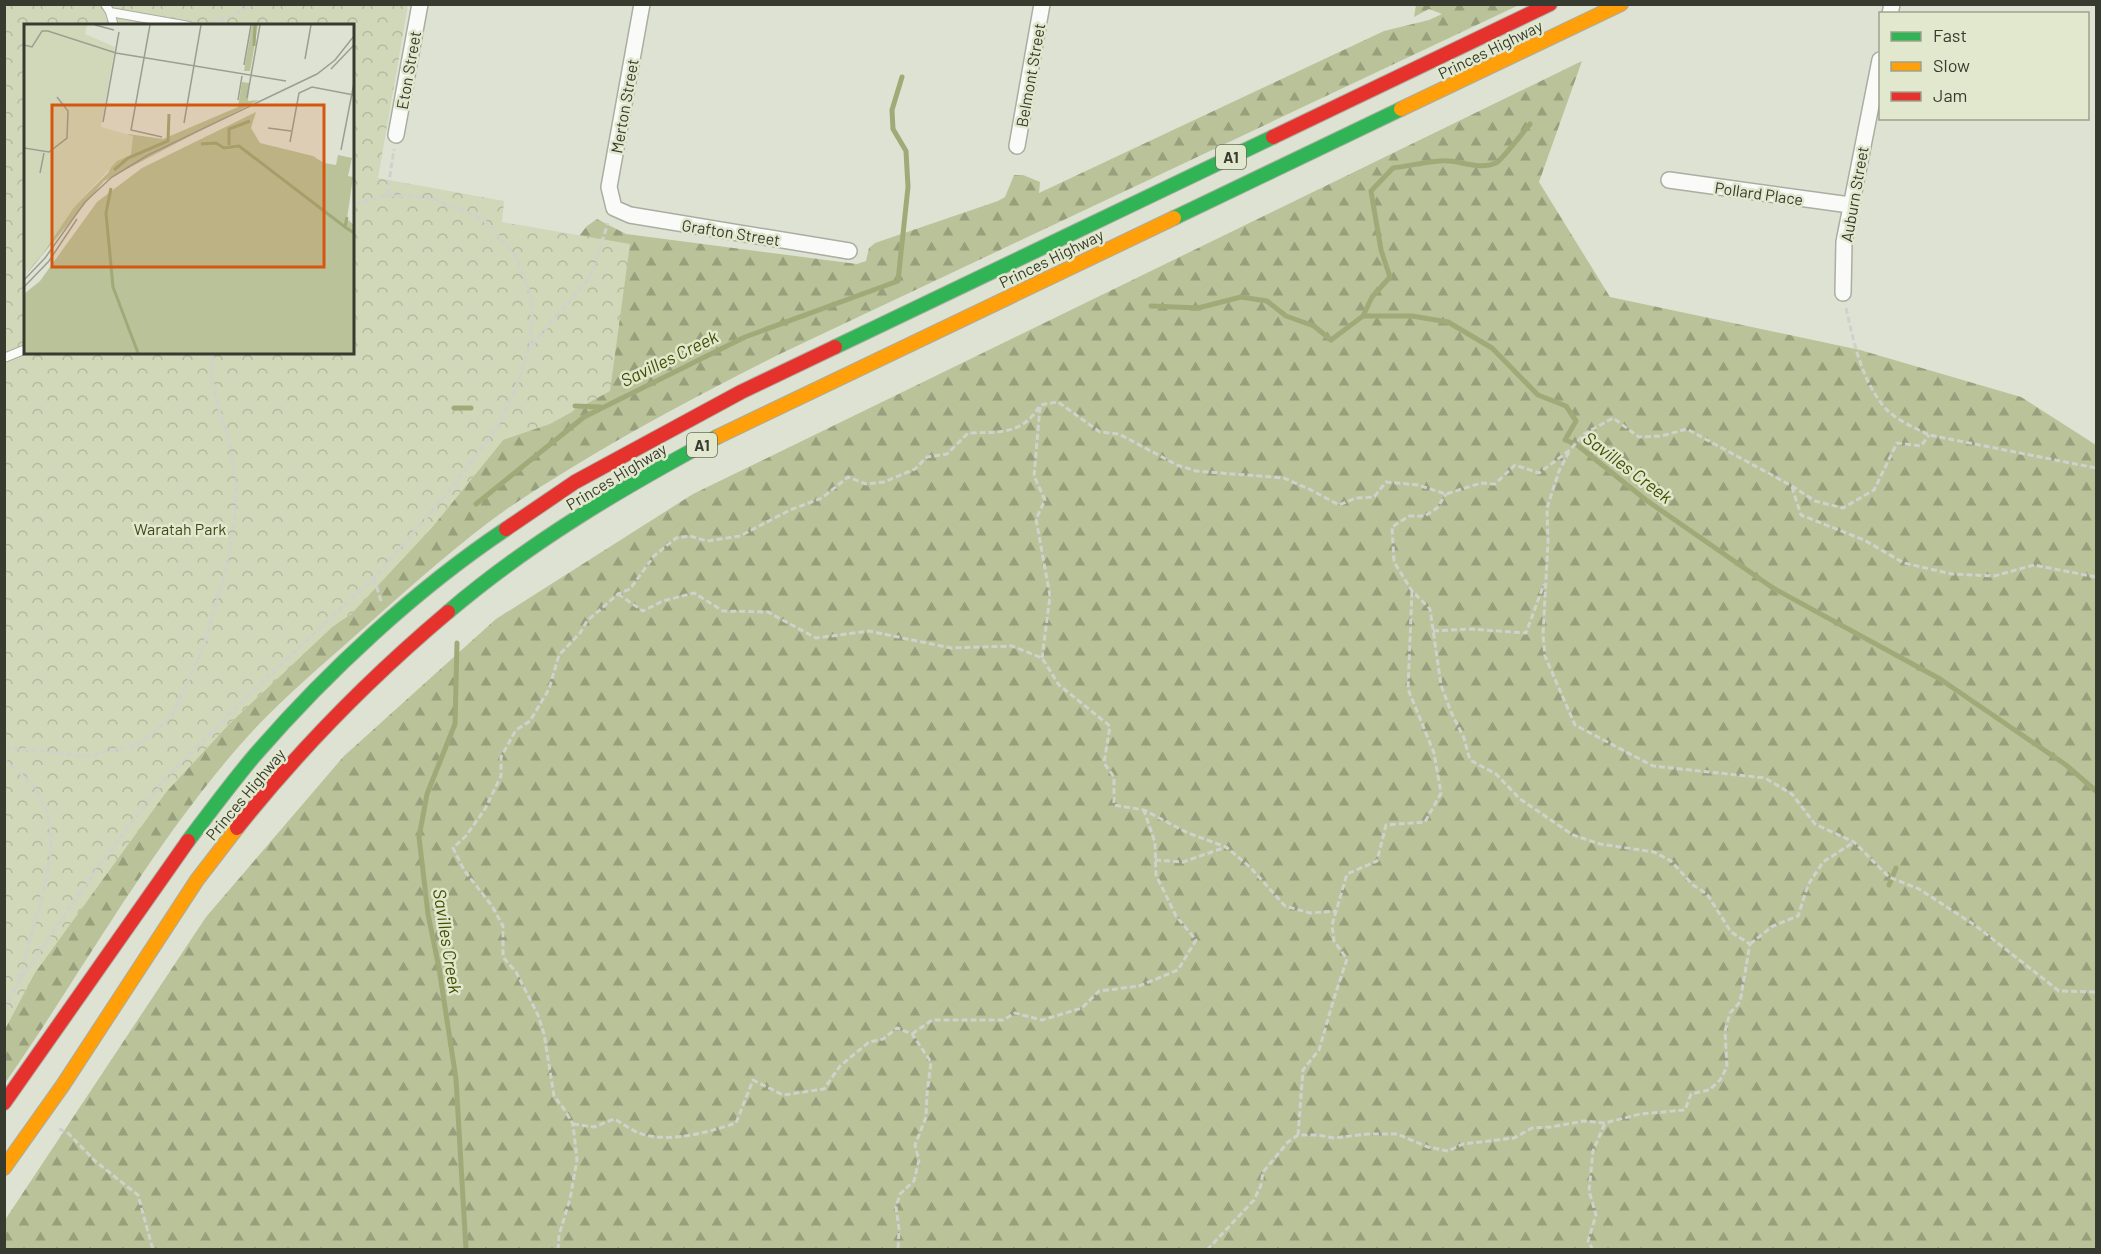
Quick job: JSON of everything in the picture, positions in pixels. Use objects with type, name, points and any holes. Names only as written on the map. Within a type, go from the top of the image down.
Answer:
[{"type":"highway","name":"Princes Highway","points":[[4,1103],[173,860],[255,755],[320,685],[460,560],[575,482],[741,392],[1551,4]]},
{"type":"highway","name":"Princes Highway","points":[[4,1168],[38,1121],[211,861],[274,782],[316,736],[401,651],[497,572],[547,537],[651,472],[736,427],[1621,4]]},
{"type":"street","name":"Eton Street","points":[[396,135],[420,4]]},
{"type":"street","name":"Merton Street","points":[[614,208],[609,187],[642,4]]},
{"type":"street","name":"Belmont Street","points":[[1017,146],[1042,4]]},
{"type":"street","name":"Auburn Street","points":[[1843,293],[1844,242],[1879,69]]},
{"type":"street","name":"Pollard Place","points":[[1669,180],[1850,205]]},
{"type":"street","name":"Grafton Street","points":[[614,208],[630,215],[849,251]]},
{"type":"lane","points":[[105,4],[113,24]]},
{"type":"lane","points":[[110,12],[178,24]]},
{"type":"lane","points":[[4,358],[24,350]]},
{"type":"path","points":[[207,24],[227,18],[255,4]]},
{"type":"path","points":[[387,195],[396,135]]},
{"type":"path","points":[[4,1009],[18,984],[96,870],[163,781],[244,699],[374,578],[455,484],[496,429],[514,393],[530,346],[533,301],[515,255],[483,219],[432,198],[387,195],[354,204]]},
{"type":"path","points":[[530,346],[591,276],[614,208]]},
{"type":"path","points":[[1843,293],[1858,361],[1886,409],[1905,423],[1929,435],[2097,468]]},
{"type":"path","points":[[4,747],[88,756],[140,744],[171,717],[202,651],[224,576],[234,527],[236,488],[230,445],[211,376],[213,354]]},
{"type":"path","points":[[1040,405],[1058,402],[1100,432],[1119,434],[1178,465],[1196,471],[1284,478],[1339,505],[1356,498],[1374,497],[1386,482],[1418,485],[1446,494],[1481,483],[1495,484],[1515,465],[1539,473],[1570,450],[1584,434],[1613,418],[1639,437],[1661,436],[1687,429],[1815,501],[1843,508],[1874,490],[1897,443],[1920,446],[1929,435]]},
{"type":"path","points":[[558,1250],[559,1235],[570,1199],[577,1160],[573,1124],[554,1096],[544,1034],[538,1015],[516,972],[504,957],[502,926],[492,906],[464,870],[453,848],[466,836],[485,809],[501,776],[501,757],[516,730],[530,722],[549,689],[559,655],[580,633],[586,621],[618,594],[630,589],[654,556],[676,538],[690,536],[707,541],[740,536],[790,510],[822,498],[848,477],[866,484],[884,482],[915,469],[927,457],[947,454],[968,433],[1004,432],[1021,427],[1034,416],[1040,405]]},
{"type":"path","points":[[1040,405],[1034,476],[1045,500],[1036,519],[1050,596],[1042,658]]},
{"type":"path","points":[[1570,450],[1559,471],[1547,508],[1548,542],[1543,635],[1545,656],[1575,725],[1653,766],[1765,778],[1792,794],[1815,824],[1854,842],[1889,877],[1919,889],[1976,926],[2059,991],[2097,992]]},
{"type":"path","points":[[1792,486],[1801,515],[1864,540],[1904,562],[1952,574],[1994,576],[2034,565],[2097,577]]},
{"type":"path","points":[[1446,494],[1437,508],[1425,516],[1409,516],[1392,527],[1394,562],[1412,591],[1430,609],[1441,686],[1450,712],[1464,738],[1470,760],[1496,774],[1520,799],[1573,835],[1600,844],[1654,852],[1671,861],[1694,885],[1707,894],[1731,932],[1750,944]]},
{"type":"path","points":[[1433,631],[1470,629],[1526,633],[1546,580]]},
{"type":"path","points":[[1298,1135],[1303,1070],[1319,1050],[1347,959],[1334,941],[1332,925],[1347,874],[1377,861],[1386,825],[1425,822],[1441,793],[1434,753],[1408,689],[1412,591]]},
{"type":"path","points":[[618,594],[643,611],[663,601],[694,593],[723,611],[768,612],[816,638],[870,631],[951,648],[1012,646],[1042,658],[1059,686],[1110,726],[1104,763],[1114,777],[1114,805],[1144,810],[1188,833],[1226,847],[1250,867],[1284,906],[1310,913],[1336,911]]},
{"type":"path","points":[[4,760],[39,795],[50,821],[52,834],[48,872],[18,984]]},
{"type":"path","points":[[912,1034],[932,1020],[1004,1020],[1015,1013],[1042,1020],[1082,1008],[1099,991],[1139,986],[1178,970],[1196,940],[1176,916],[1156,875],[1155,842],[1144,810]]},
{"type":"path","points":[[1208,1250],[1254,1200],[1261,1185],[1263,1172],[1288,1142],[1298,1135],[1334,1138],[1368,1134],[1398,1134],[1428,1147],[1448,1151],[1463,1144],[1514,1138],[1532,1128],[1584,1121],[1605,1123],[1640,1113],[1685,1110],[1691,1094],[1709,1090],[1720,1080],[1727,1067],[1725,1030],[1730,1013],[1740,1002],[1750,944],[1773,926],[1798,916],[1808,885],[1823,862],[1854,842]]},
{"type":"path","points":[[1155,860],[1183,862],[1226,847]]},
{"type":"path","points":[[573,1124],[594,1126],[614,1119],[640,1133],[662,1137],[704,1134],[736,1123],[753,1080],[783,1095],[824,1089],[840,1066],[869,1042],[883,1039],[897,1028],[912,1034],[931,1062],[926,1118],[915,1145],[919,1160],[914,1181],[900,1194],[896,1207],[899,1228],[898,1250]]},
{"type":"path","points":[[38,1121],[67,1132],[95,1161],[138,1195],[153,1250]]},
{"type":"path","points":[[1593,1250],[1588,1241],[1596,1215],[1589,1191],[1593,1151],[1605,1123]]},
{"type":"green space","name":"Waratah Park","points":[[5,5],[408,5],[378,178],[504,201],[502,222],[630,244],[610,391],[550,424],[503,440],[433,526],[351,614],[333,626],[229,724],[166,792],[34,974],[5,1029]]},
{"type":"green space","points":[[1416,5],[1519,5],[782,353],[623,437],[540,487],[489,522],[422,577],[315,671],[249,735],[182,817],[151,861],[5,1083],[5,1029],[34,974],[166,792],[229,724],[333,626],[351,614],[433,526],[503,440],[541,284],[587,226],[597,219],[626,234],[857,264],[866,261],[869,248],[875,243],[998,201],[1005,197],[1014,175],[1023,175],[1040,182],[1039,193],[1384,31],[1429,20],[1442,14],[1429,9],[1414,17]]},
{"type":"green space","points":[[1582,61],[1539,182],[1610,297],[1860,350],[2021,397],[2096,445],[2096,1249],[5,1249],[5,1220],[206,917],[344,756],[496,619],[693,494]]},
{"type":"waterway","name":"Savilles Creek","points":[[476,504],[584,417],[745,337],[898,281],[908,187],[906,151],[893,129],[892,110],[902,77]]},
{"type":"waterway","points":[[1363,316],[1372,297],[1390,277],[1381,250],[1371,191],[1393,168],[1440,161],[1482,166],[1496,163],[1530,124]]},
{"type":"waterway","name":"Savilles Creek","points":[[1151,306],[1198,308],[1241,297],[1267,301],[1286,316],[1314,326],[1331,340],[1363,316],[1412,316],[1448,322],[1492,348],[1538,395],[1566,406],[1576,421],[1565,440],[1576,444],[1646,500],[1773,588],[1940,679],[2066,765],[2096,791]]},
{"type":"waterway","points":[[575,406],[600,407]]},
{"type":"waterway","points":[[454,408],[471,408]]},
{"type":"waterway","name":"Savilles Creek","points":[[457,643],[455,724],[427,794],[419,837],[428,914],[439,968],[456,1079],[466,1250]]},
{"type":"waterway","points":[[1889,885],[1896,868]]},
{"type":"traffic: fast","points":[[1174,218],[1401,109]]},
{"type":"traffic: fast","points":[[835,347],[1273,137]]},
{"type":"traffic: fast","points":[[448,612],[479,586],[544,539],[612,496],[717,437]]},
{"type":"traffic: fast","points":[[188,841],[255,755],[342,663],[439,578],[506,529]]},
{"type":"traffic: slow","points":[[1401,109],[1621,4]]},
{"type":"traffic: slow","points":[[717,437],[1174,218]]},
{"type":"traffic: slow","points":[[4,1168],[63,1085],[197,880],[237,828]]},
{"type":"traffic: jam","points":[[1273,137],[1550,4]]},
{"type":"traffic: jam","points":[[506,529],[575,482],[741,392],[835,347]]},
{"type":"traffic: jam","points":[[237,828],[337,715],[391,662],[448,612]]},
{"type":"traffic: jam","points":[[4,1103],[188,841]]}]
